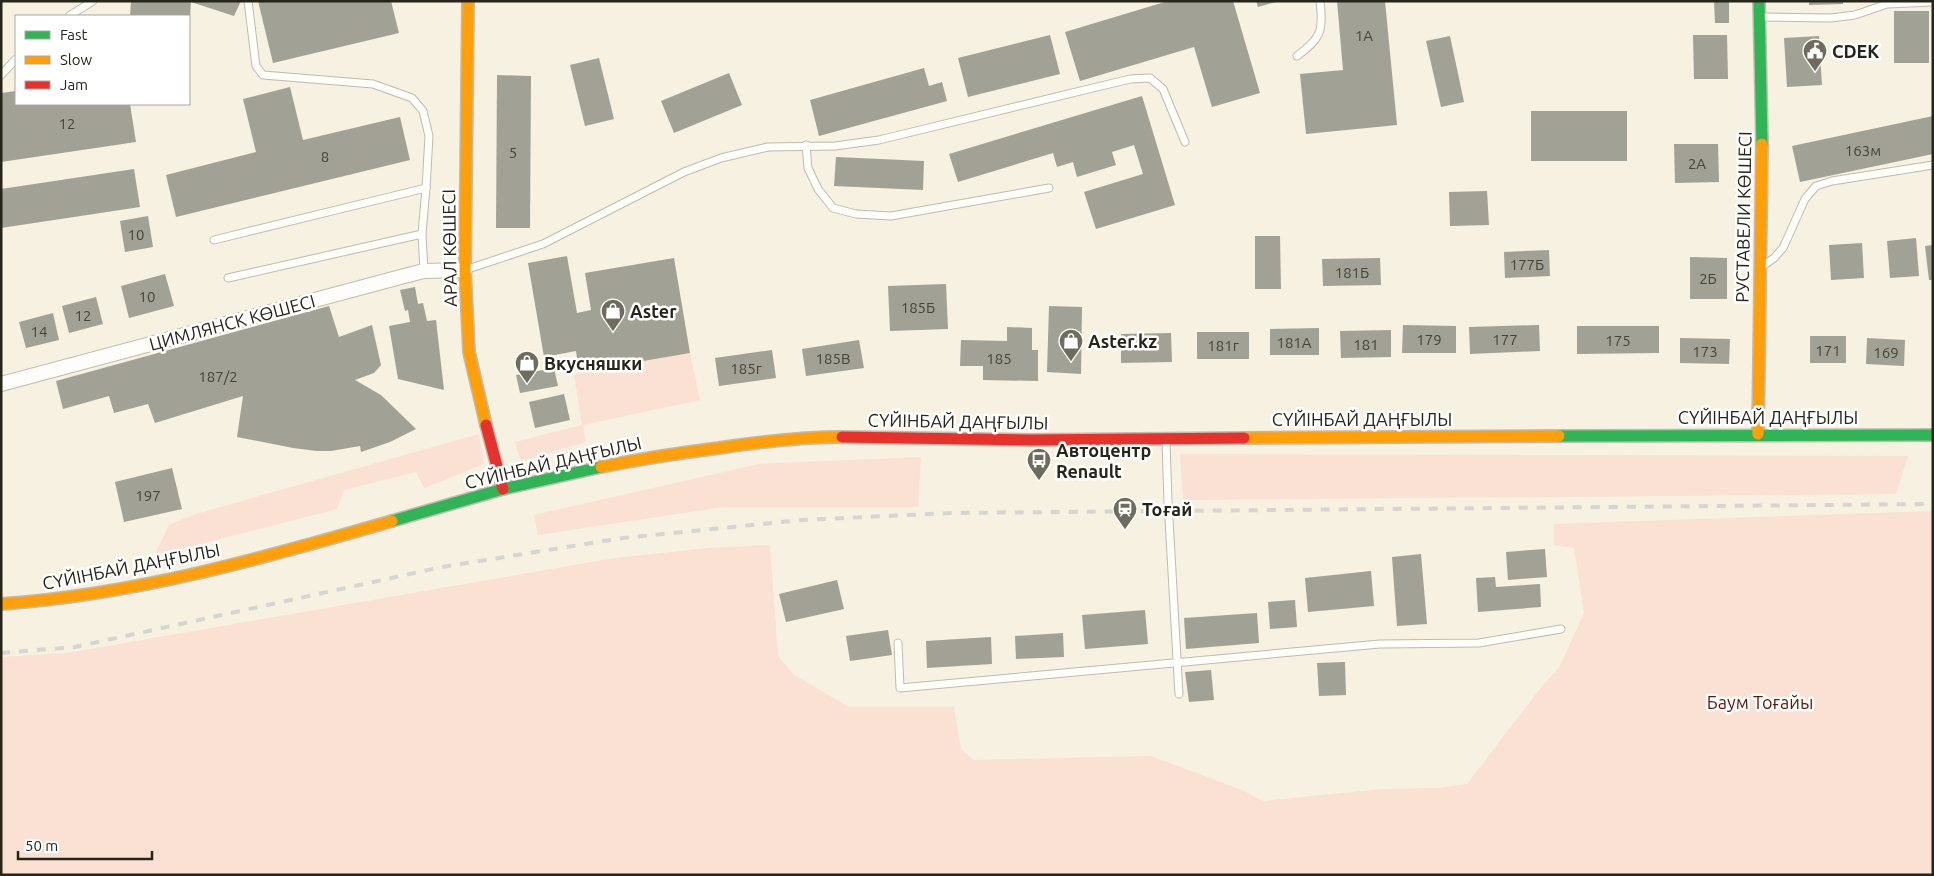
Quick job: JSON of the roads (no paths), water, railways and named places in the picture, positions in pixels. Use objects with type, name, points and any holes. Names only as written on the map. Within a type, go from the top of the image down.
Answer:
[{"type":"main road","name":"АРАЛ КӨШЕСІ","points":[[468,1],[465,270],[469,352],[491,448],[504,489]]},
{"type":"main road","name":"РУСТАВЕЛИ КӨШЕСІ","points":[[1758,434],[1762,165],[1759,1]]},
{"type":"main road","name":"СҮЙІНБАЙ ДАҢҒЫЛЫ","points":[[1,604],[47,601],[187,577],[504,489],[639,459],[748,444],[823,437],[1031,440],[1758,434],[1933,435]]},
{"type":"street","name":"ЦИМЛЯНСК КӨШЕСІ","points":[[1,384],[424,271],[465,270]]},
{"type":"lane","points":[[71,15],[93,1]]},
{"type":"lane","points":[[248,1],[256,66],[264,75],[373,84],[412,98],[423,111],[430,136],[422,234],[424,271]]},
{"type":"lane","points":[[1296,56],[1315,43],[1319,35],[1321,26],[1320,1]]},
{"type":"lane","points":[[1760,17],[1831,18],[1855,14],[1887,4],[1933,2]]},
{"type":"lane","points":[[1,75],[15,60]]},
{"type":"lane","points":[[465,270],[542,244],[684,172],[721,158],[768,147],[835,146],[879,140],[1130,79],[1150,78],[1163,90],[1184,142]]},
{"type":"lane","points":[[806,146],[808,168],[818,189],[833,208],[856,214],[891,216],[1049,188]]},
{"type":"lane","points":[[1760,268],[1774,258],[1783,248],[1804,199],[1816,186],[1933,165]]},
{"type":"lane","points":[[214,240],[426,188]]},
{"type":"lane","points":[[228,278],[422,234]]},
{"type":"lane","points":[[1166,438],[1179,694]]},
{"type":"lane","points":[[898,643],[900,688],[1380,644],[1479,643],[1562,629]]},
{"type":"railway","points":[[1,653],[75,647],[442,567],[623,538],[802,520],[952,513],[1933,504]]},
{"type":"place","name":"CDEK","points":[[1815,72]]},
{"type":"place","name":"Aster","points":[[613,332]]},
{"type":"place","name":"Aster.kz","points":[[1071,362]]},
{"type":"place","name":"Вкусняшки","points":[[527,384]]},
{"type":"place","name":"Автоцентр Renault","points":[[1039,481]]},
{"type":"place","name":"Тоғай","points":[[1125,530]]},
{"type":"park label","name":"Баум Тоғайы","points":[[1760,702]]}]
